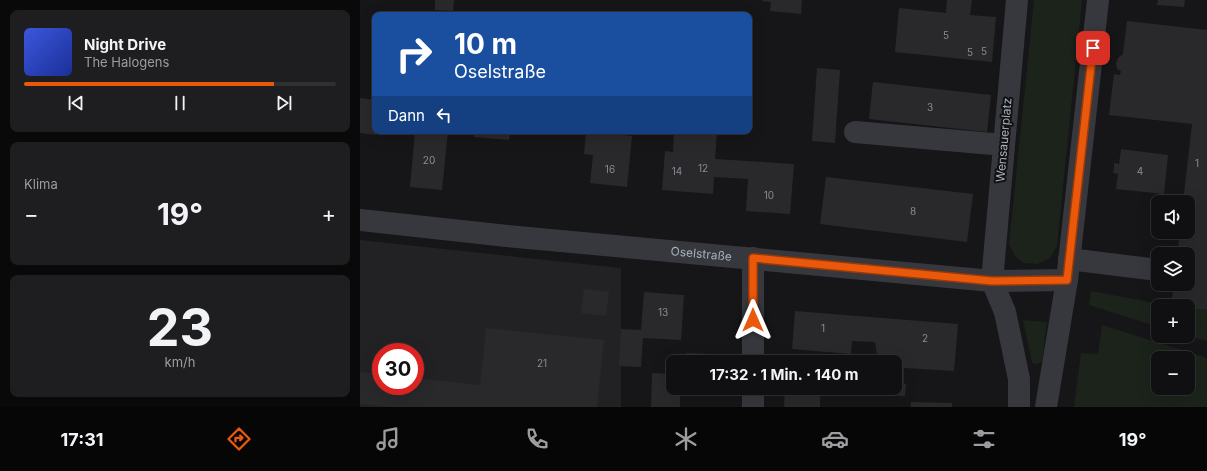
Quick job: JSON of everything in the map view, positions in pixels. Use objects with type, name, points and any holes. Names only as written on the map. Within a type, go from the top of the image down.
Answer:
[{"type":"street","name":"Wensauerplatz","points":[[992,281],[1017,0]]},
{"type":"street","points":[[1046,407],[1067,280],[1098,0]]},
{"type":"street","points":[[855,132],[1004,145]]},
{"type":"street","name":"Oselstraße","points":[[360,220],[507,236],[992,281],[1067,280]]},
{"type":"street","points":[[753,258],[753,355]]},
{"type":"street","points":[[1069,259],[1151,269]]},
{"type":"street","points":[[992,281],[1006,312],[1019,378],[1019,407]]},
{"type":"street","points":[[753,395],[753,407]]},
{"type":"shaded area","points":[[1034,0],[1082,0],[1057,246],[1050,258],[1037,264],[1024,263],[1015,256],[1009,244]]},
{"type":"shaded area","points":[[360,240],[621,268],[621,407],[360,407]]},
{"type":"shaded area","points":[[1091,291],[1151,302],[1151,325],[1089,305]]},
{"type":"shaded area","points":[[1195,309],[1207,310],[1207,341],[1195,338]]},
{"type":"shaded area","points":[[1023,320],[1047,322],[1042,361],[1040,363],[1035,364],[1032,362]]},
{"type":"shaded area","points":[[1102,325],[1151,340],[1151,343],[1159,343],[1185,351],[1151,351],[1151,395],[1195,395],[1195,354],[1207,358],[1207,407],[1074,407],[1081,353],[1098,354]]},
{"type":"building","points":[[435,0],[454,0],[453,11],[435,10]]},
{"type":"building","points":[[762,0],[802,0],[801,14],[770,11],[771,2]]},
{"type":"building","points":[[947,0],[972,0],[970,15],[996,17],[992,62],[895,52],[899,8],[946,13]]},
{"type":"building","points":[[1158,0],[1185,0],[1184,7],[1157,5]]},
{"type":"building","points":[[1127,21],[1207,30],[1207,310],[1195,309],[1195,299],[1172,299],[1173,291],[1195,291],[1195,247],[1178,247],[1179,239],[1195,239],[1195,195],[1184,195],[1192,124],[1109,115],[1114,74],[1120,75],[1121,71],[1117,69],[1116,63],[1118,58],[1123,54]]},
{"type":"building","points":[[817,68],[840,70],[835,143],[812,141]]},
{"type":"building","points":[[873,82],[991,95],[987,132],[869,119]]},
{"type":"building","points":[[360,98],[372,100],[372,134],[376,135],[360,133]]},
{"type":"building","points":[[415,134],[448,134],[442,190],[410,187]]},
{"type":"building","points":[[474,134],[510,134],[509,140],[474,137]]},
{"type":"building","points":[[586,134],[614,134],[632,136],[627,187],[590,183],[593,155],[584,154]]},
{"type":"building","points":[[674,134],[717,134],[715,159],[794,164],[790,214],[746,211],[748,179],[714,177],[713,194],[662,190],[665,151],[673,152]]},
{"type":"building","points":[[1121,149],[1168,155],[1164,194],[1116,189],[1118,174],[1113,173],[1114,163],[1119,164]]},
{"type":"building","points":[[826,177],[973,194],[967,242],[820,224]]},
{"type":"building","points":[[584,289],[609,292],[606,316],[581,313]]},
{"type":"building","points":[[644,292],[684,295],[681,340],[643,338],[641,367],[619,366],[621,329],[641,330]]},
{"type":"building","points":[[795,311],[958,324],[954,371],[904,368],[904,384],[906,384],[905,396],[879,395],[902,395],[902,355],[877,355],[875,342],[852,341],[851,354],[792,349]]},
{"type":"building","points":[[486,328],[604,340],[597,407],[388,407],[360,404],[360,372],[372,373],[372,395],[424,395],[424,379],[480,385]]},
{"type":"building","points":[[686,353],[712,354],[712,355],[686,355]]},
{"type":"building","points":[[652,373],[666,374],[666,395],[680,395],[680,407],[651,407]]},
{"type":"building","points":[[785,395],[820,395],[820,407],[784,407]]},
{"type":"building","points":[[911,402],[952,403],[952,407],[911,407]]},
{"type":"route","points":[[753,320],[753,258],[992,281],[1067,280],[1093,48]]}]
